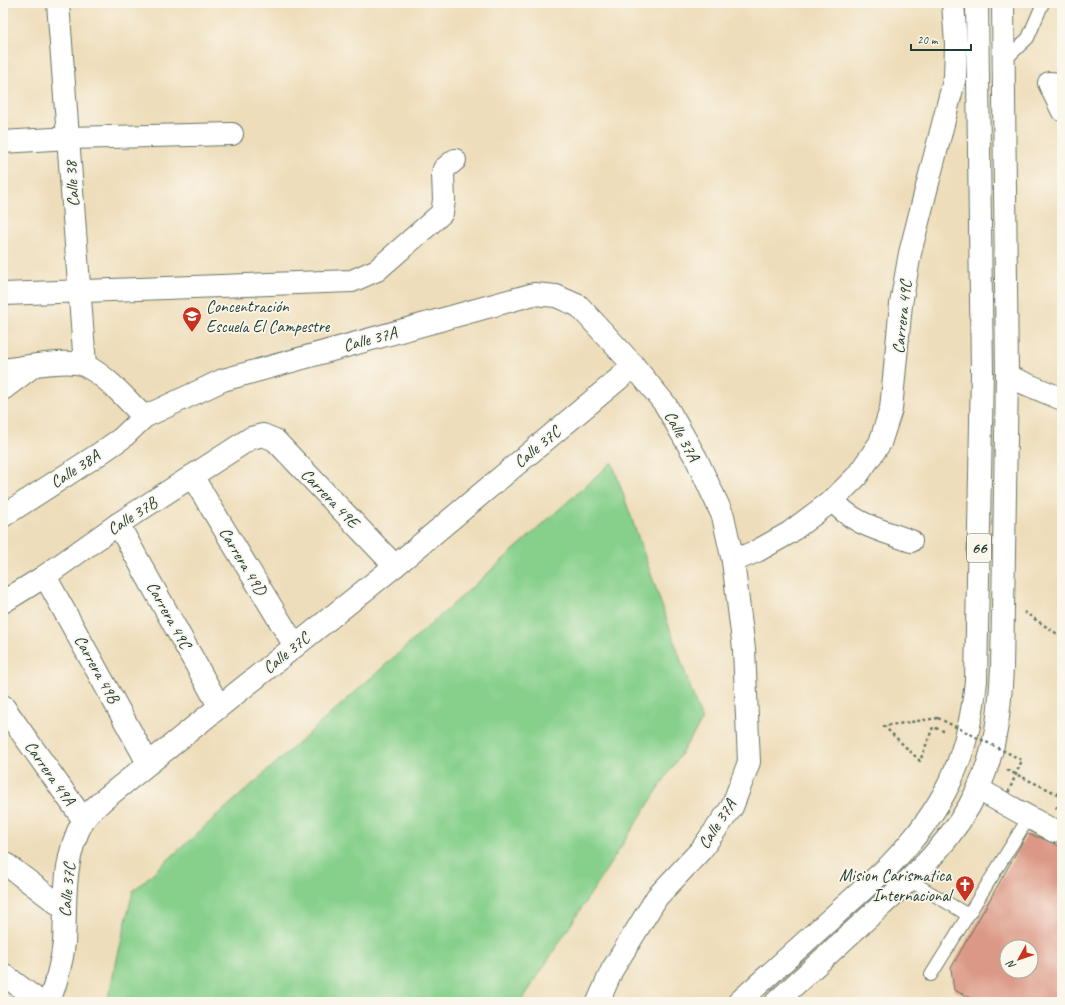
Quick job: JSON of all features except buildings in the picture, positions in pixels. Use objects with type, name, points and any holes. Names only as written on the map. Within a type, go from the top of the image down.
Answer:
[{"type":"street","name":"Calle 38","points":[[58,3],[85,365]]},
{"type":"street","name":"Carrera 49C","points":[[733,561],[757,551],[788,533],[833,500],[857,476],[880,444],[891,409],[901,304],[910,253],[955,76],[956,44],[953,3]]},
{"type":"street","name":"66","points":[[739,1002],[889,866],[910,845],[926,824],[942,798],[956,771],[967,741],[973,712],[976,681],[982,380],[977,3]]},
{"type":"street","name":"66","points":[[776,1002],[926,865],[966,813],[989,762],[996,733],[1000,705],[1007,376],[1003,3]]},
{"type":"street","points":[[1055,84],[1062,110]]},
{"type":"street","points":[[3,142],[69,138],[232,134]]},
{"type":"street","points":[[3,294],[352,281],[377,270],[442,213],[444,200],[442,174],[444,169],[456,160]]},
{"type":"street","name":"Calle 37A","points":[[144,418],[223,380],[534,294],[556,296],[579,306],[634,366],[665,404],[696,458],[723,516],[733,561],[744,649],[749,762],[732,807],[701,850],[657,898],[612,970],[598,1002]]},
{"type":"street","points":[[3,370],[65,364],[85,365],[106,380],[144,418]]},
{"type":"street","points":[[3,389],[33,366]]},
{"type":"street","name":"Calle 37C","points":[[49,1002],[57,978],[64,945],[66,880],[69,860],[83,819],[102,801],[148,763],[395,566],[634,366]]},
{"type":"street","points":[[1007,376],[1062,399]]},
{"type":"street","name":"Calle 38A","points":[[3,516],[99,454],[122,438],[144,418]]},
{"type":"street","name":"Carrera 49E","points":[[263,435],[275,440],[395,566]]},
{"type":"street","name":"Calle 37B","points":[[3,602],[45,576],[118,524],[251,438],[263,435]]},
{"type":"street","name":"Carrera 49D","points":[[192,476],[295,646]]},
{"type":"street","points":[[833,500],[840,509],[852,519],[911,541]]},
{"type":"street","name":"Carrera 49C","points":[[118,524],[219,706]]},
{"type":"street","name":"Carrera 49B","points":[[45,576],[148,763]]},
{"type":"street","name":"Carrera 49A","points":[[3,706],[83,819]]},
{"type":"street","points":[[978,789],[1054,831],[1062,829]]},
{"type":"street","points":[[3,862],[65,909]]},
{"type":"street","points":[[3,974],[40,1002]]},
{"type":"lane","points":[[1004,61],[1028,38],[1043,3]]},
{"type":"lane","points":[[931,975],[1029,818]]},
{"type":"lane","points":[[909,880],[968,915]]},
{"type":"path","points":[[1003,598],[1062,637]]},
{"type":"path","points":[[967,741],[933,727],[920,761],[884,726],[938,718],[1022,760],[1008,794]]},
{"type":"path","points":[[989,762],[1062,796]]},
{"type":"green space","points":[[612,462],[702,721],[521,1002],[107,1002],[133,891]]},
{"type":"place","name":"Concentración Escuela El Campestre","points":[[192,333]]},
{"type":"place","name":"Mision Carismatica Internacional","points":[[965,902]]}]
